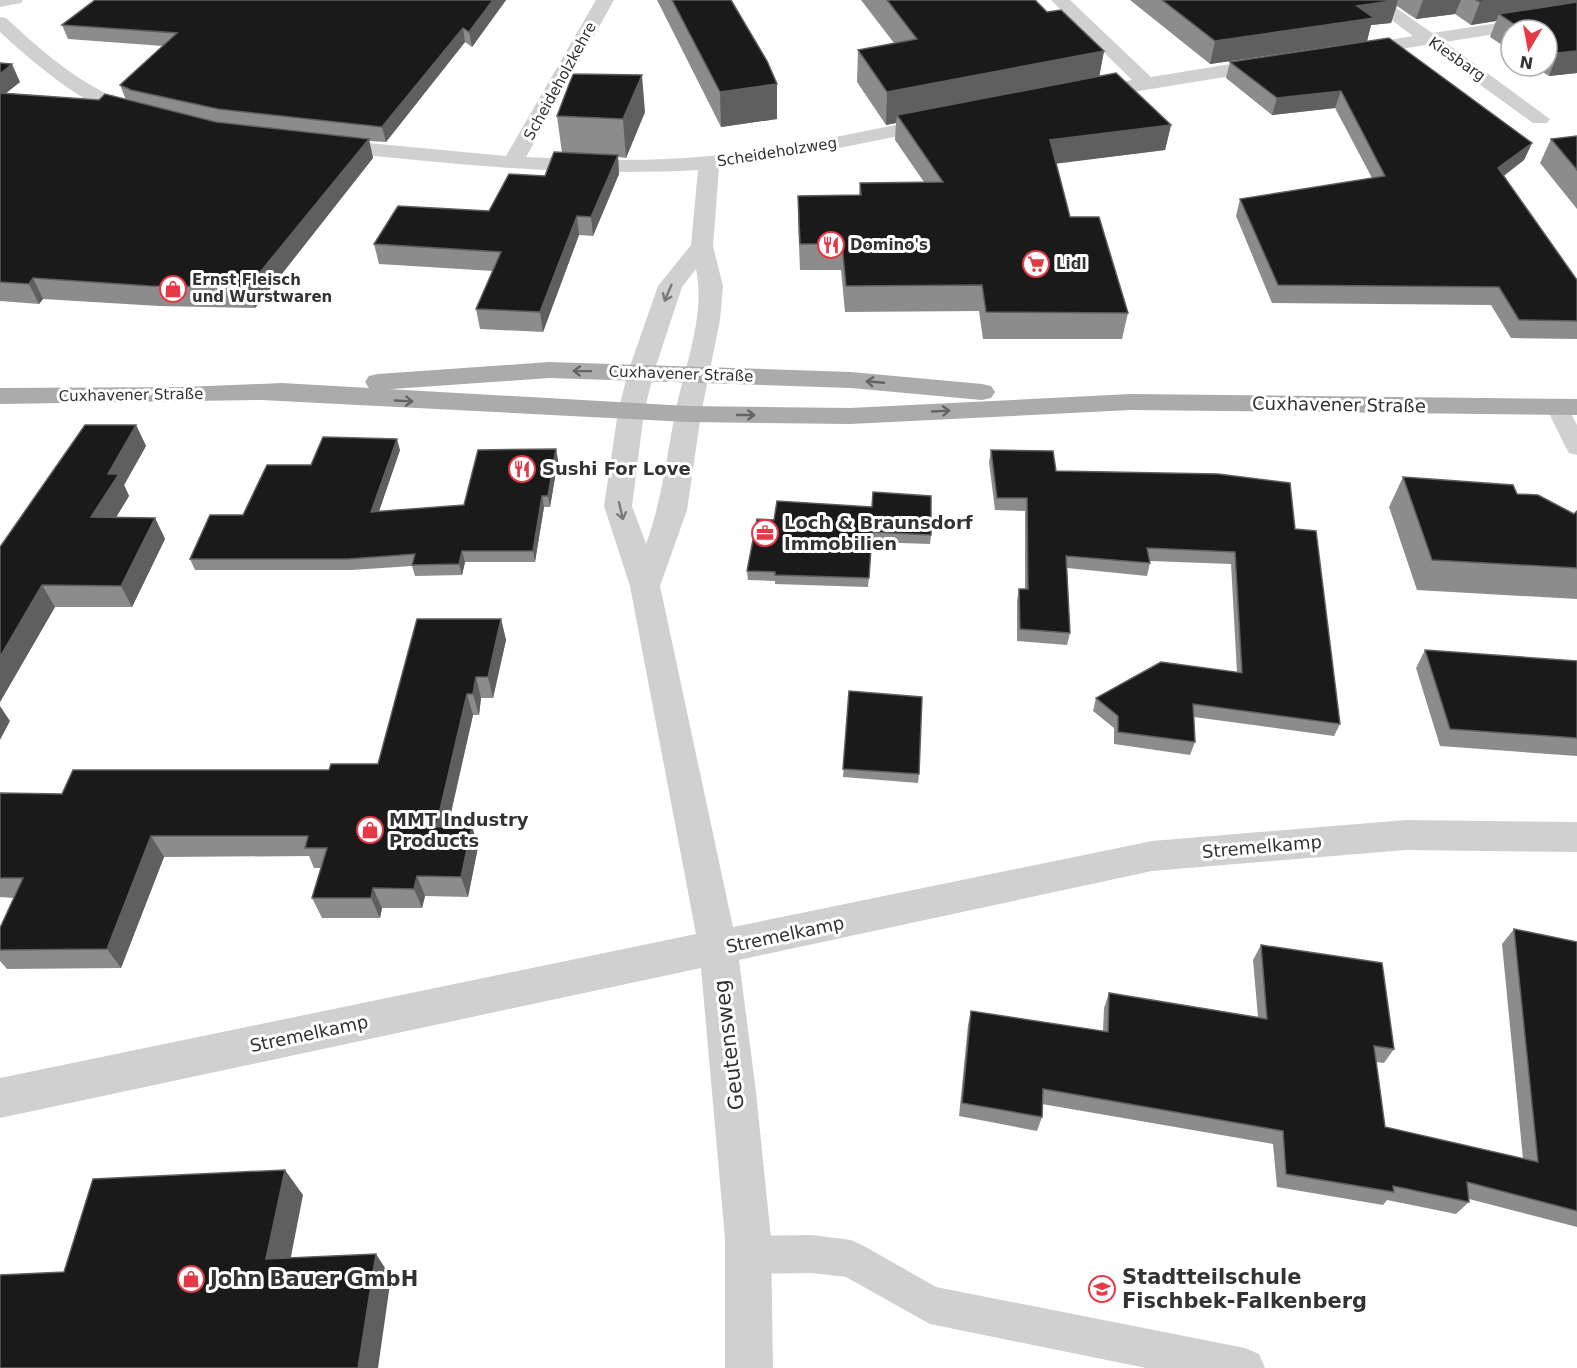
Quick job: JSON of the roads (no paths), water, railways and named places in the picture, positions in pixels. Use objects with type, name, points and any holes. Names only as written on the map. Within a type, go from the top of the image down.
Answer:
[{"type":"main road","name":"Cuxhavener Straße","points":[[0,396],[262,392],[523,371],[641,372],[851,380],[1101,403]]},
{"type":"main road","name":"Cuxhavener Straße","points":[[262,392],[631,412],[850,416],[1101,403],[1567,407]]},
{"type":"street","name":"Scheideholzkehre","points":[[513,161],[605,0]]},
{"type":"street","points":[[1060,0],[1145,82]]},
{"type":"street","name":"Kiesbarg","points":[[1374,0],[1540,118]]},
{"type":"street","points":[[1334,54],[1577,16]]},
{"type":"street","points":[[0,22],[19,50],[70,82],[129,111],[157,117]]},
{"type":"street","points":[[1066,98],[1145,82],[1287,61]]},
{"type":"street","name":"Scheideholzweg","points":[[303,143],[513,161],[619,166],[709,163],[806,149],[952,119]]},
{"type":"street","points":[[645,586],[673,510],[688,414],[708,320],[711,286],[702,246],[709,163]]},
{"type":"street","name":"Geutensweg","points":[[702,246],[670,286],[641,372],[631,412],[618,506],[645,586],[718,949],[735,1092],[748,1255],[748,1368]]},
{"type":"street","name":"Stremelkamp","points":[[0,1098],[1152,856],[1406,835],[1577,837]]},
{"type":"lane","points":[[0,3],[16,0]]},
{"type":"lane","points":[[1567,407],[1577,448]]},
{"type":"lane","points":[[748,1255],[812,1254],[851,1258],[930,1305],[1245,1368]]},
{"type":"place","name":"Domino's","points":[[831,245]]},
{"type":"place","name":"Lidl","points":[[1036,264]]},
{"type":"place","name":"Ernst Fleisch und Wurstwaren","points":[[173,289]]},
{"type":"place","name":"Sushi For Love","points":[[522,469]]},
{"type":"place","name":"Loch & Braunsdorf Immobilien","points":[[765,533]]},
{"type":"place","name":"MMT Industry Products","points":[[370,830]]},
{"type":"place","name":"John Bauer GmbH","points":[[191,1279]]},
{"type":"place","name":"Stadtteilschule Fischbek-Falkenberg","points":[[1102,1289]]}]
